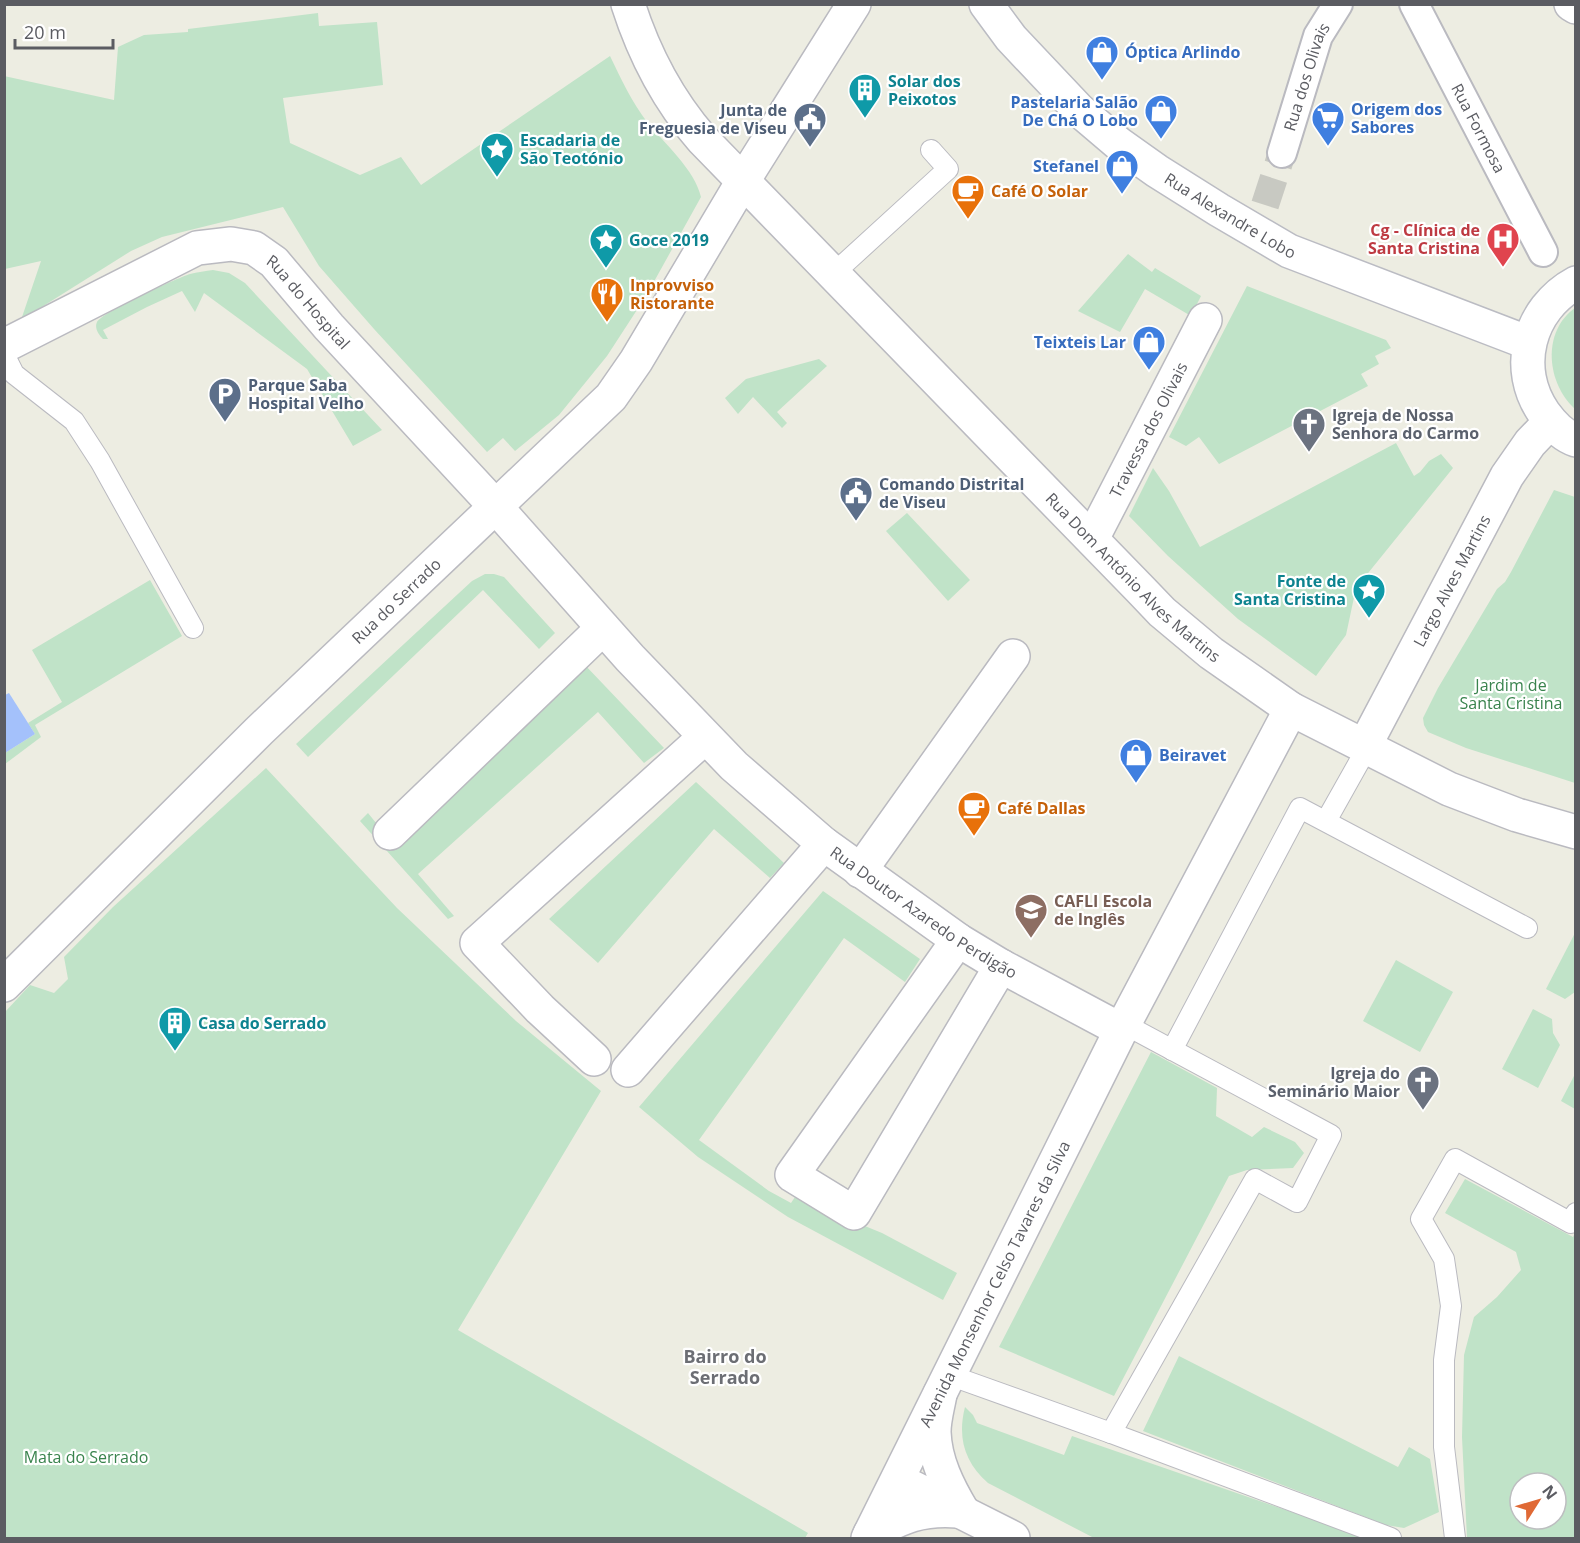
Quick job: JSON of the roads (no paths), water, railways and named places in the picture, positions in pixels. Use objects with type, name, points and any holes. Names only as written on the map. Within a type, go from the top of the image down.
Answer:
[{"type":"street","name":"Rua Dom António Alves Martins","points":[[628,4],[652,65],[684,119],[1162,612],[1187,634],[1238,673],[1291,709],[1365,748],[1449,789],[1518,815],[1575,832]]},
{"type":"street","name":"Rua do Serrado","points":[[4,985],[259,731],[611,397],[636,361],[743,181],[854,4]]},
{"type":"street","name":"Rua Alexandre Lobo","points":[[986,4],[1011,39],[1079,110],[1119,144],[1219,210],[1288,251],[1529,343]]},
{"type":"street","name":"Rua dos Olivais","points":[[1282,153],[1318,36],[1338,4]]},
{"type":"street","name":"Rua Formosa","points":[[1414,4],[1543,252]]},
{"type":"street","points":[[1571,4],[1575,7]]},
{"type":"street","name":"Rua do Hospital","points":[[4,346],[197,248],[231,244],[254,248],[274,262],[329,327],[496,507]]},
{"type":"street","points":[[1563,431],[1538,404],[1530,385],[1527,364],[1529,343],[1536,322],[1548,303],[1575,283]]},
{"type":"street","name":"Travessa dos Olivais","points":[[1092,539],[1204,320]]},
{"type":"street","name":"Largo Alves Martins","points":[[1365,748],[1507,476],[1530,443],[1563,431]]},
{"type":"street","name":"Rua Doutor Azaredo Perdigão","points":[[496,507],[603,628],[705,737],[734,766],[824,843],[958,940],[1000,966],[1122,1027]]},
{"type":"street","points":[[390,833],[603,628]]},
{"type":"street","points":[[860,871],[1013,656]]},
{"type":"street","points":[[1122,1027],[1291,709]]},
{"type":"street","points":[[594,1059],[540,1009],[477,943],[705,737]]},
{"type":"street","points":[[628,1070],[824,843]]},
{"type":"street","points":[[958,940],[792,1175],[854,1213],[1000,966]]},
{"type":"street","name":"Avenida Monsenhor Celso Tavares da Silva","points":[[869,1537],[1122,1027]]},
{"type":"street","points":[[944,1384],[934,1432],[947,1485],[963,1512]]},
{"type":"street","points":[[898,1480],[1013,1539]]},
{"type":"street","points":[[869,1537],[901,1518],[921,1512],[942,1510],[963,1512]]},
{"type":"lane","points":[[833,274],[948,169],[931,150]]},
{"type":"lane","points":[[4,354],[14,374],[74,421],[100,461],[193,628]]},
{"type":"lane","points":[[1326,821],[1365,748]]},
{"type":"lane","points":[[1172,1050],[1300,808],[1527,928]]},
{"type":"lane","points":[[1112,1432],[1255,1179],[1297,1202],[1331,1136],[1172,1050],[1122,1027]]},
{"type":"lane","points":[[1451,1538],[1444,1447],[1444,1360],[1452,1305],[1444,1258],[1421,1219],[1455,1159],[1570,1223],[1575,1214]]},
{"type":"lane","points":[[944,1384],[1112,1432],[1391,1539]]},
{"type":"water","points":[[9,693],[35,734],[5,753],[5,695]]},
{"type":"tunnel","points":[[1265,205],[1282,153]]},
{"type":"place","name":"Óptica Arlindo","points":[[1102,81]]},
{"type":"place","name":"Solar dos Peixotos","points":[[865,119]]},
{"type":"place","name":"Pastelaria Salão De Chá O Lobo","points":[[1161,140]]},
{"type":"place","name":"Origem dos Sabores","points":[[1328,147]]},
{"type":"place","name":"Junta de Freguesia de Viseu","points":[[810,148]]},
{"type":"place","name":"Escadaria de São Teotónio","points":[[497,178]]},
{"type":"place","name":"Stefanel","points":[[1122,195]]},
{"type":"place","name":"Café O Solar","points":[[968,220]]},
{"type":"place","name":"Cg - Clínica de Santa Cristina","points":[[1503,268]]},
{"type":"place","name":"Goce 2019","points":[[606,269]]},
{"type":"place","name":"Inprovviso Ristorante","points":[[607,323]]},
{"type":"place","name":"Teixteis Lar","points":[[1149,371]]},
{"type":"place","name":"Parque Saba Hospital Velho","points":[[225,423]]},
{"type":"place","name":"Igreja de Nossa Senhora do Carmo","points":[[1309,453]]},
{"type":"place","name":"Comando Distrital de Viseu","points":[[856,522]]},
{"type":"place","name":"Fonte de Santa Cristina","points":[[1369,619]]},
{"type":"place","name":"Beiravet","points":[[1136,784]]},
{"type":"place","name":"Café Dallas","points":[[974,837]]},
{"type":"place","name":"CAFLI Escola de Inglês","points":[[1031,939]]},
{"type":"place","name":"Casa do Serrado","points":[[175,1052]]},
{"type":"place","name":"Igreja do Seminário Maior","points":[[1423,1111]]},
{"type":"district","name":"Bairro do Serrado","points":[[725,1366]]},
{"type":"park label","name":"Jardim de Santa Cristina","points":[[1511,694]]},
{"type":"park label","name":"Mata do Serrado","points":[[86,1457]]}]
